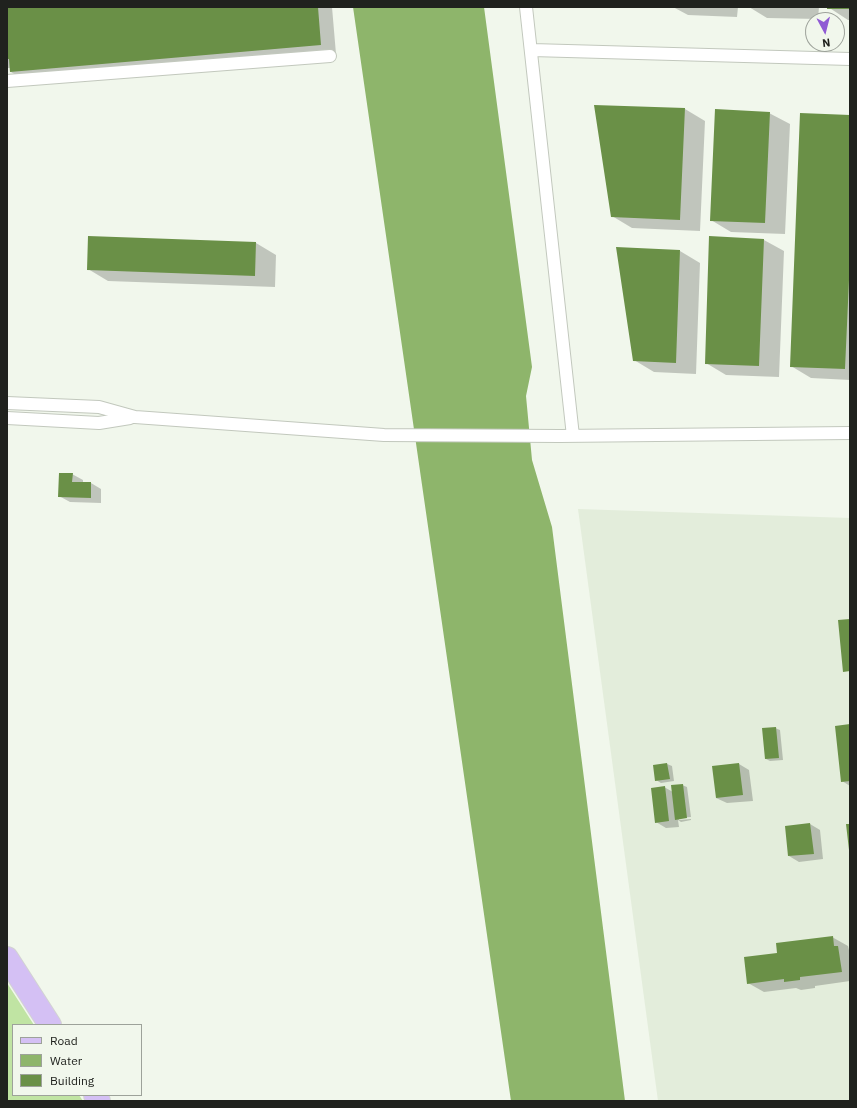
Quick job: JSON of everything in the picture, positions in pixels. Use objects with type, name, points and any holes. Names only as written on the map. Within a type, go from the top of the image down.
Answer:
[{"type":"main road","points":[[7,958],[49,1024]]},
{"type":"lane","points":[[526,7],[532,50],[572,436]]},
{"type":"lane","points":[[532,50],[850,60]]},
{"type":"lane","points":[[7,80],[330,56]]},
{"type":"lane","points":[[7,403],[99,407],[135,417],[384,435],[572,436],[850,433]]},
{"type":"lane","points":[[7,418],[99,423],[135,417]]},
{"type":"shaded area","points":[[578,509],[850,518],[850,1101],[658,1101]]},
{"type":"shaded area","points":[[7,983],[33,1024],[12,1024],[12,1096],[80,1096],[83,1101],[7,1101]]},
{"type":"water","points":[[353,7],[484,7],[532,367],[526,396],[532,460],[552,527],[625,1101],[511,1101]]},
{"type":"building","points":[[7,7],[318,7],[321,45],[10,72],[9,59],[7,59]]},
{"type":"building","points":[[827,7],[850,7],[850,9],[827,9]]},
{"type":"building","points":[[594,105],[685,108],[680,220],[611,217]]},
{"type":"building","points":[[715,109],[770,112],[765,223],[710,221]]},
{"type":"building","points":[[800,113],[850,115],[850,258],[845,369],[790,367]]},
{"type":"building","points":[[88,236],[256,242],[255,276],[87,270]]},
{"type":"building","points":[[709,236],[764,239],[759,366],[705,364]]},
{"type":"building","points":[[616,247],[680,250],[676,363],[633,361]]},
{"type":"building","points":[[59,473],[73,473],[72,482],[91,482],[91,498],[58,497]]},
{"type":"building","points":[[850,619],[850,671],[843,672],[838,620]]},
{"type":"building","points":[[850,724],[850,781],[841,782],[835,726]]},
{"type":"building","points":[[776,727],[779,758],[765,759],[762,728]]},
{"type":"building","points":[[667,763],[670,779],[655,781],[653,765]]},
{"type":"building","points":[[739,763],[743,795],[716,798],[712,766]]},
{"type":"building","points":[[683,784],[687,818],[675,820],[671,785]]},
{"type":"building","points":[[665,786],[669,821],[655,823],[651,788]]},
{"type":"building","points":[[810,823],[814,854],[788,856],[785,826]]},
{"type":"building","points":[[846,824],[850,824],[850,850],[849,850]]},
{"type":"building","points":[[833,936],[834,946],[838,946],[842,972],[800,977],[800,980],[784,982],[784,979],[747,984],[744,957],[777,953],[776,943]]}]
